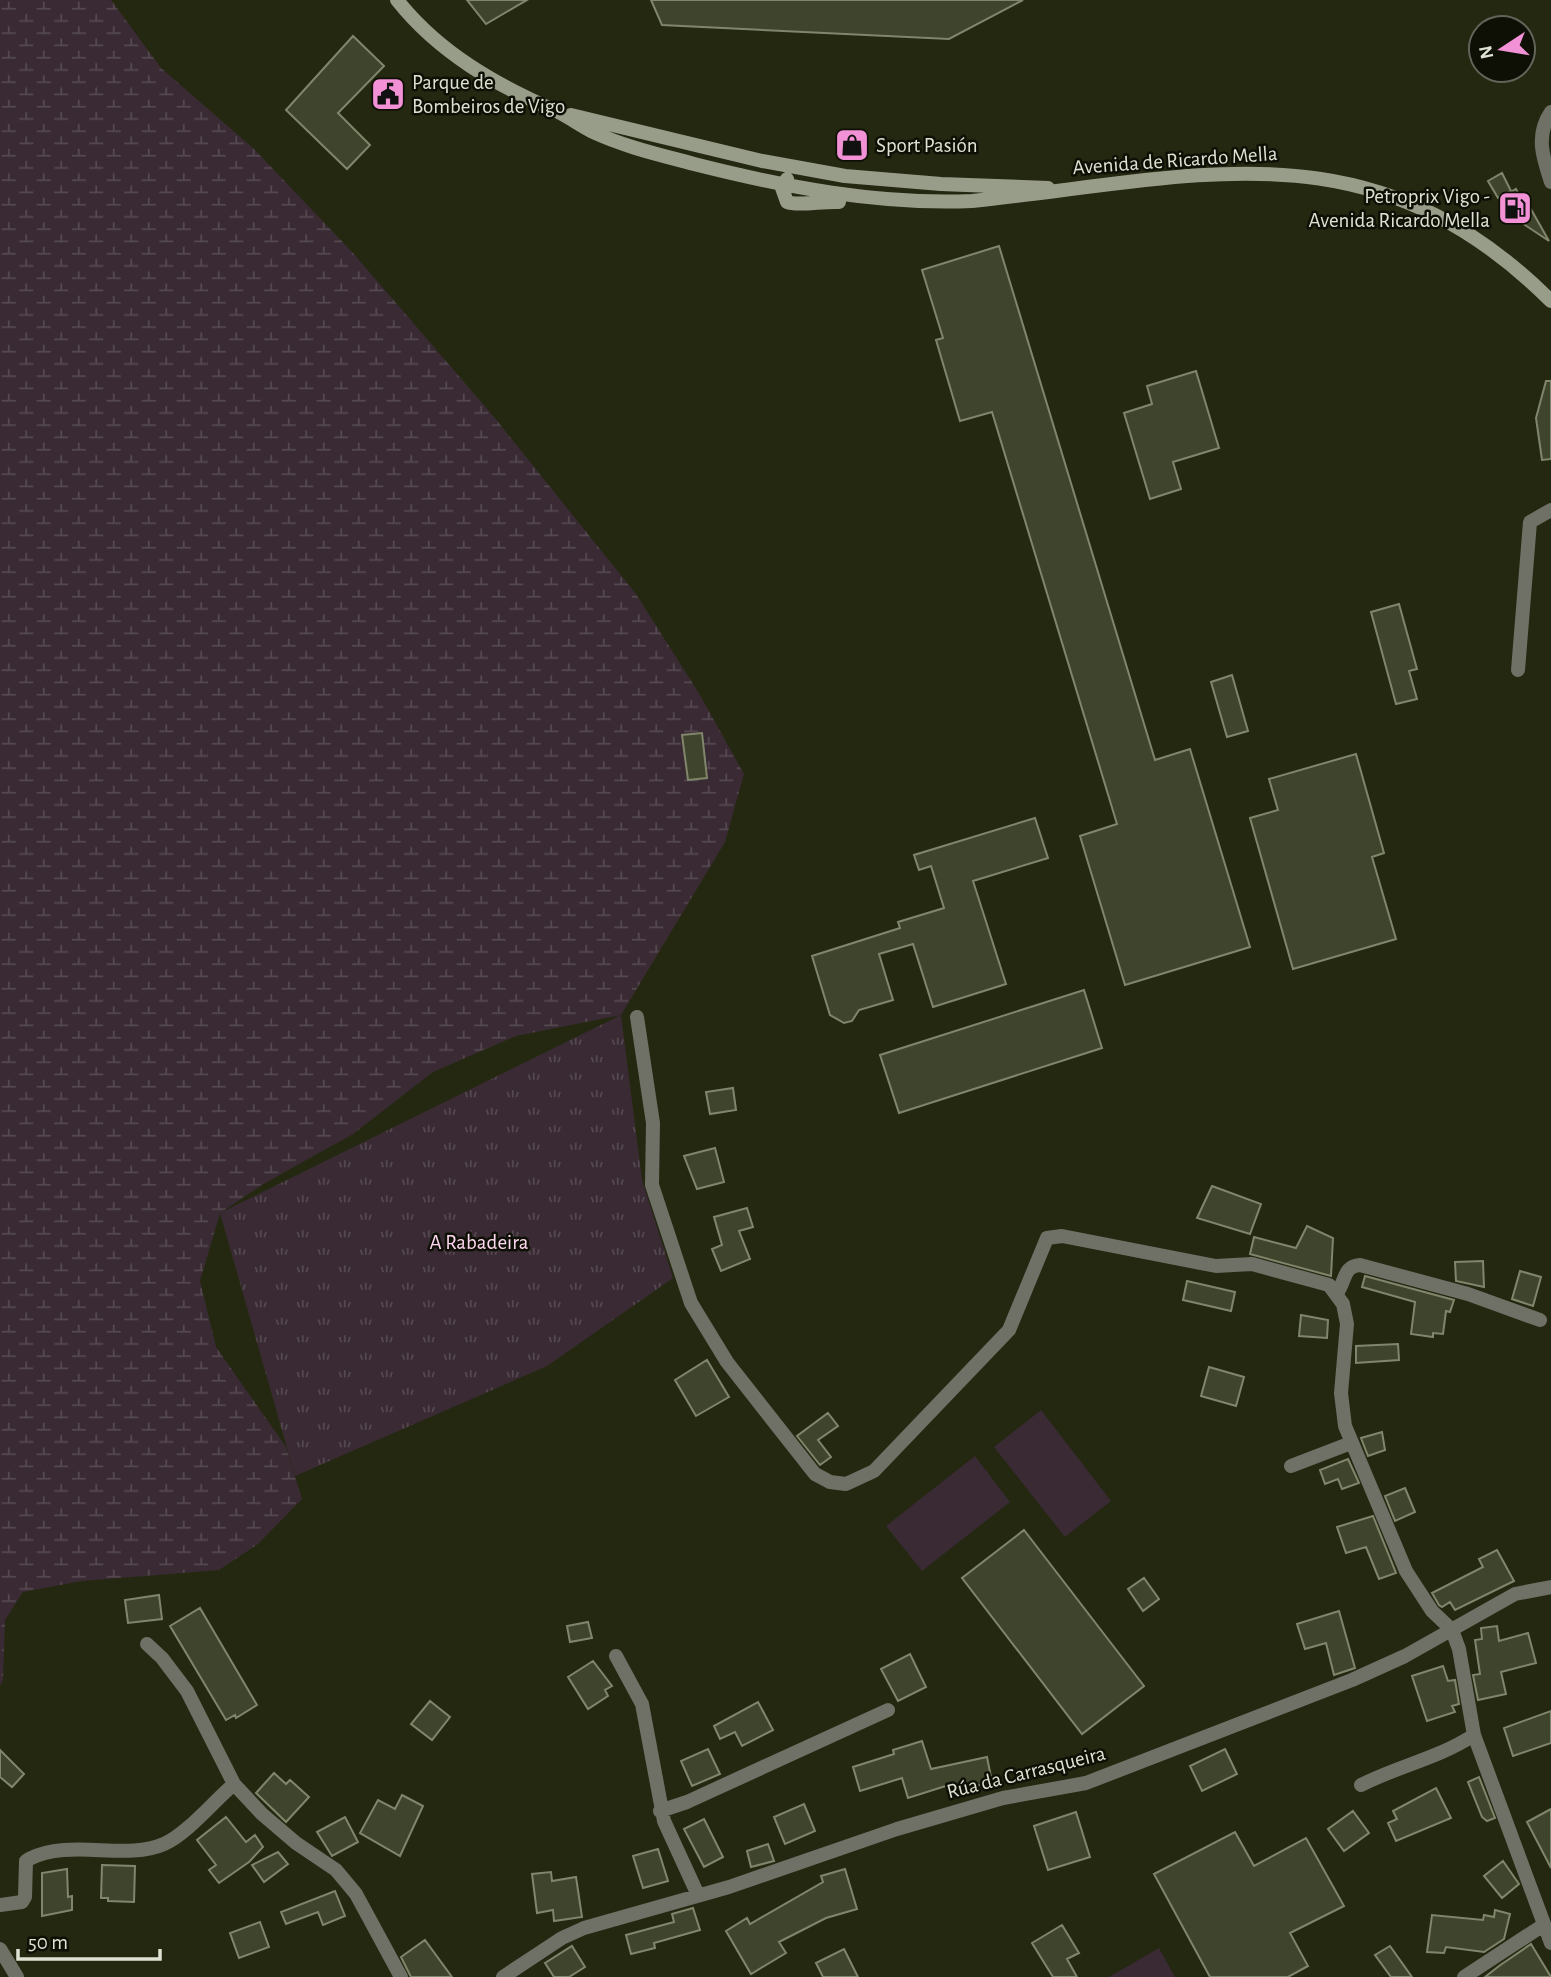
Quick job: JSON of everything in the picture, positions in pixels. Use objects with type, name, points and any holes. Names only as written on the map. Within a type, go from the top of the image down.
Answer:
[{"type":"main road","name":"Avenida de Ricardo Mella","points":[[397,0],[431,37],[456,57],[497,83],[594,132],[666,156],[787,184],[792,204],[807,195],[911,201],[972,201],[1218,174],[1275,172],[1322,177],[1368,188],[1446,219],[1490,246],[1551,300]]},
{"type":"main road","name":"Avenida de Ricardo Mella","points":[[560,113],[596,118],[801,169],[924,183],[1030,185],[1060,190]]},
{"type":"main road","points":[[695,144],[807,195]]},
{"type":"main road","points":[[787,184],[883,189],[924,183]]},
{"type":"street","points":[[1551,112],[1544,121],[1541,138],[1542,154],[1551,182]]},
{"type":"street","points":[[1518,670],[1530,522],[1551,510]]},
{"type":"street","points":[[637,1017],[653,1123],[652,1185],[691,1303],[727,1362],[777,1428],[815,1474],[830,1482],[846,1484],[874,1471],[1009,1330],[1047,1238],[1062,1236],[1216,1266],[1252,1264],[1329,1285],[1338,1293],[1347,1324],[1341,1393],[1345,1426],[1406,1571],[1432,1611],[1452,1630],[1459,1649],[1474,1735],[1542,1926],[1551,1943]]},
{"type":"street","points":[[1338,1293],[1346,1270],[1352,1265],[1360,1265],[1468,1294],[1540,1320]]},
{"type":"street","points":[[1291,1466],[1351,1443]]},
{"type":"street","name":"Rúa da Carrasqueira","points":[[503,1977],[562,1938],[584,1928],[698,1895],[897,1829],[1003,1798],[1086,1783],[1352,1680],[1452,1630],[1515,1594],[1551,1587]]},
{"type":"street","points":[[147,1644],[162,1658],[187,1691],[234,1784],[262,1814],[296,1843],[335,1870],[349,1886],[401,1977]]},
{"type":"street","points":[[616,1656],[642,1704],[660,1811],[698,1895]]},
{"type":"street","points":[[660,1811],[687,1802],[888,1710]]},
{"type":"street","points":[[1361,1785],[1387,1772],[1455,1747],[1474,1735]]},
{"type":"street","points":[[0,1905],[22,1902],[26,1861],[29,1858],[73,1849],[141,1849],[164,1844],[234,1784]]},
{"type":"street","points":[[1464,1977],[1542,1926]]},
{"type":"street","points":[[0,1949],[18,1977]]},
{"type":"green space","points":[[0,0],[111,0],[161,68],[254,149],[353,253],[494,417],[636,594],[700,695],[744,774],[725,842],[621,1015],[516,1036],[433,1072],[353,1134],[265,1183],[220,1213],[200,1281],[216,1347],[286,1447],[302,1499],[258,1544],[219,1570],[82,1581],[23,1592],[5,1620],[3,1680],[0,1686]]},
{"type":"green space","name":"A Rabadeira","points":[[621,1015],[642,1180],[673,1278],[547,1366],[295,1476],[220,1213]]},
{"type":"green space","points":[[1041,1410],[1111,1501],[1065,1537],[994,1447]]},
{"type":"green space","points":[[975,1456],[1010,1502],[922,1571],[886,1526]]},
{"type":"green space","points":[[1159,1948],[1175,1977],[1109,1977]]},
{"type":"building","points":[[467,0],[527,0],[486,24]]},
{"type":"building","points":[[651,0],[1023,0],[949,39],[662,25]]},
{"type":"building","points":[[353,36],[384,66],[338,113],[370,145],[347,169],[286,110]]},
{"type":"building","points":[[1502,173],[1511,191],[1498,198],[1488,181]]},
{"type":"building","points":[[1516,189],[1549,241],[1510,215],[1502,197]]},
{"type":"building","points":[[999,246],[1155,760],[1190,749],[1250,947],[1125,985],[1080,836],[1117,824],[992,412],[960,421],[936,340],[943,338],[922,270]]},
{"type":"building","points":[[1196,371],[1219,448],[1173,462],[1181,489],[1150,499],[1124,413],[1152,404],[1147,386]]},
{"type":"building","points":[[1546,381],[1551,381],[1551,459],[1542,460],[1536,418]]},
{"type":"building","points":[[1399,604],[1417,669],[1409,671],[1417,699],[1396,704],[1371,612]]},
{"type":"building","points":[[1232,675],[1248,731],[1227,737],[1211,682]]},
{"type":"building","points":[[702,733],[707,778],[688,780],[682,735]]},
{"type":"building","points":[[1356,754],[1384,853],[1372,857],[1396,939],[1293,969],[1250,818],[1278,810],[1269,779]]},
{"type":"building","points":[[1035,818],[1048,858],[973,881],[1006,984],[933,1007],[913,944],[879,954],[893,1000],[859,1010],[852,1021],[844,1023],[830,1015],[812,956],[900,928],[898,922],[944,908],[931,866],[919,870],[914,855]]},
{"type":"building","points":[[1084,990],[1102,1048],[899,1113],[880,1055]]},
{"type":"building","points":[[733,1088],[736,1110],[710,1114],[706,1092]]},
{"type":"building","points":[[715,1148],[724,1182],[697,1189],[684,1156]]},
{"type":"building","points":[[1212,1186],[1261,1204],[1250,1234],[1197,1218]]},
{"type":"building","points":[[747,1208],[753,1227],[739,1231],[750,1259],[721,1271],[712,1249],[722,1245],[714,1217]]},
{"type":"building","points":[[1307,1226],[1333,1238],[1331,1276],[1250,1254],[1254,1237],[1296,1248]]},
{"type":"building","points":[[1483,1261],[1484,1287],[1456,1281],[1455,1262]]},
{"type":"building","points":[[1520,1271],[1541,1277],[1533,1306],[1512,1299]]},
{"type":"building","points":[[1365,1276],[1454,1300],[1450,1312],[1446,1311],[1443,1334],[1433,1333],[1433,1337],[1411,1334],[1415,1302],[1362,1287]]},
{"type":"building","points":[[1187,1281],[1235,1292],[1231,1311],[1183,1300]]},
{"type":"building","points":[[1301,1315],[1328,1320],[1327,1338],[1299,1336]]},
{"type":"building","points":[[1398,1344],[1399,1360],[1356,1363],[1356,1346]]},
{"type":"building","points":[[707,1360],[729,1397],[696,1416],[675,1380]]},
{"type":"building","points":[[1209,1367],[1244,1377],[1236,1406],[1201,1396]]},
{"type":"building","points":[[828,1413],[838,1426],[818,1440],[831,1457],[820,1465],[797,1436]]},
{"type":"building","points":[[1382,1432],[1385,1450],[1368,1456],[1361,1438]]},
{"type":"building","points":[[1348,1459],[1359,1483],[1342,1489],[1338,1479],[1325,1484],[1320,1470]]},
{"type":"building","points":[[1405,1488],[1415,1512],[1395,1521],[1385,1496]]},
{"type":"building","points":[[1373,1516],[1396,1573],[1379,1579],[1366,1547],[1346,1553],[1337,1527]]},
{"type":"building","points":[[1024,1530],[1144,1686],[1082,1734],[962,1578]]},
{"type":"building","points":[[1497,1550],[1514,1581],[1455,1610],[1450,1602],[1442,1607],[1439,1605],[1432,1593],[1483,1567],[1479,1559]]},
{"type":"building","points":[[1144,1578],[1159,1599],[1143,1611],[1128,1589]]},
{"type":"building","points":[[159,1595],[162,1619],[128,1623],[125,1600]]},
{"type":"building","points":[[200,1608],[257,1705],[236,1718],[235,1715],[226,1720],[170,1626]]},
{"type":"building","points":[[1339,1611],[1355,1668],[1334,1675],[1326,1643],[1305,1649],[1297,1624]]},
{"type":"building","points":[[588,1622],[592,1638],[570,1642],[567,1626]]},
{"type":"building","points":[[1497,1626],[1499,1641],[1528,1633],[1536,1663],[1501,1672],[1506,1694],[1478,1700],[1473,1675],[1480,1674],[1475,1640],[1482,1639],[1481,1628]]},
{"type":"building","points":[[910,1654],[926,1687],[898,1701],[881,1669]]},
{"type":"building","points":[[593,1661],[612,1686],[605,1690],[608,1696],[588,1709],[568,1677]]},
{"type":"building","points":[[1443,1666],[1448,1681],[1455,1680],[1459,1704],[1452,1706],[1455,1712],[1427,1721],[1412,1676]]},
{"type":"building","points":[[430,1701],[450,1717],[432,1740],[411,1724]]},
{"type":"building","points":[[758,1702],[773,1730],[742,1746],[735,1732],[720,1739],[714,1726]]},
{"type":"building","points":[[1551,1711],[1551,1743],[1513,1756],[1504,1728]]},
{"type":"building","points":[[922,1741],[931,1769],[987,1757],[992,1782],[957,1790],[955,1783],[908,1798],[902,1778],[860,1791],[853,1767],[894,1754],[893,1750]]},
{"type":"building","points":[[708,1749],[720,1774],[692,1786],[681,1761]]},
{"type":"building","points":[[1225,1749],[1237,1774],[1202,1791],[1190,1766]]},
{"type":"building","points":[[0,1750],[24,1774],[12,1787],[0,1777]]},
{"type":"building","points":[[274,1773],[286,1784],[290,1780],[309,1797],[286,1822],[256,1793]]},
{"type":"building","points":[[1479,1777],[1495,1818],[1487,1821],[1482,1817],[1468,1782]]},
{"type":"building","points":[[1436,1788],[1451,1818],[1396,1841],[1388,1823],[1397,1819],[1393,1811]]},
{"type":"building","points":[[402,1795],[423,1806],[400,1856],[360,1833],[378,1800],[395,1809]]},
{"type":"building","points":[[804,1804],[815,1831],[785,1844],[774,1817]]},
{"type":"building","points":[[1551,1809],[1551,1868],[1527,1822]]},
{"type":"building","points":[[1353,1811],[1369,1833],[1344,1851],[1328,1829]]},
{"type":"building","points":[[1076,1812],[1090,1857],[1048,1870],[1034,1826]]},
{"type":"building","points":[[226,1817],[246,1842],[255,1835],[263,1847],[249,1862],[219,1883],[209,1870],[216,1865],[197,1840]]},
{"type":"building","points":[[345,1817],[358,1842],[332,1856],[317,1832]]},
{"type":"building","points":[[704,1819],[723,1857],[704,1867],[684,1829]]},
{"type":"building","points":[[1235,1832],[1254,1866],[1306,1838],[1344,1906],[1290,1933],[1308,1966],[1288,1977],[1210,1977],[1154,1874]]},
{"type":"building","points":[[768,1844],[774,1861],[751,1867],[747,1851]]},
{"type":"building","points":[[658,1849],[668,1881],[643,1888],[633,1856]]},
{"type":"building","points":[[278,1852],[288,1864],[264,1882],[252,1865]]},
{"type":"building","points":[[1503,1861],[1519,1884],[1502,1898],[1484,1876]]},
{"type":"building","points":[[102,1865],[135,1866],[134,1902],[108,1901],[108,1898],[101,1898]]},
{"type":"building","points":[[67,1869],[68,1897],[72,1896],[72,1910],[42,1916],[42,1873]]},
{"type":"building","points":[[845,1869],[857,1909],[826,1918],[779,1942],[786,1953],[751,1974],[726,1931],[747,1918],[750,1924],[823,1882],[821,1876]]},
{"type":"building","points":[[551,1872],[552,1881],[576,1877],[582,1917],[554,1921],[553,1910],[537,1913],[532,1874]]},
{"type":"building","points":[[335,1891],[345,1916],[323,1925],[318,1912],[286,1924],[281,1912]]},
{"type":"building","points":[[693,1908],[700,1930],[654,1943],[655,1948],[631,1954],[626,1935],[674,1922],[672,1914]]},
{"type":"building","points":[[1495,1910],[1510,1914],[1504,1939],[1484,1952],[1446,1947],[1444,1953],[1427,1952],[1432,1915],[1483,1920],[1484,1915],[1494,1917]]},
{"type":"building","points":[[260,1922],[269,1947],[239,1958],[230,1933]]},
{"type":"building","points":[[1062,1925],[1079,1953],[1067,1959],[1077,1977],[1053,1977],[1032,1943]]},
{"type":"building","points":[[425,1940],[452,1977],[411,1977],[401,1957]]},
{"type":"building","points":[[1531,1944],[1551,1977],[1485,1977],[1499,1966]]},
{"type":"building","points":[[572,1946],[585,1967],[569,1977],[554,1977],[545,1963]]},
{"type":"building","points":[[1390,1946],[1412,1977],[1391,1977],[1375,1955]]},
{"type":"building","points":[[844,1949],[858,1977],[823,1977],[816,1963]]},
{"type":"place","name":"Parque de Bombeiros de Vigo","points":[[388,94]]},
{"type":"place","name":"Sport Pasión","points":[[852,145]]},
{"type":"place","name":"Petroprix Vigo - Avenida Ricardo Mella","points":[[1515,208]]}]
